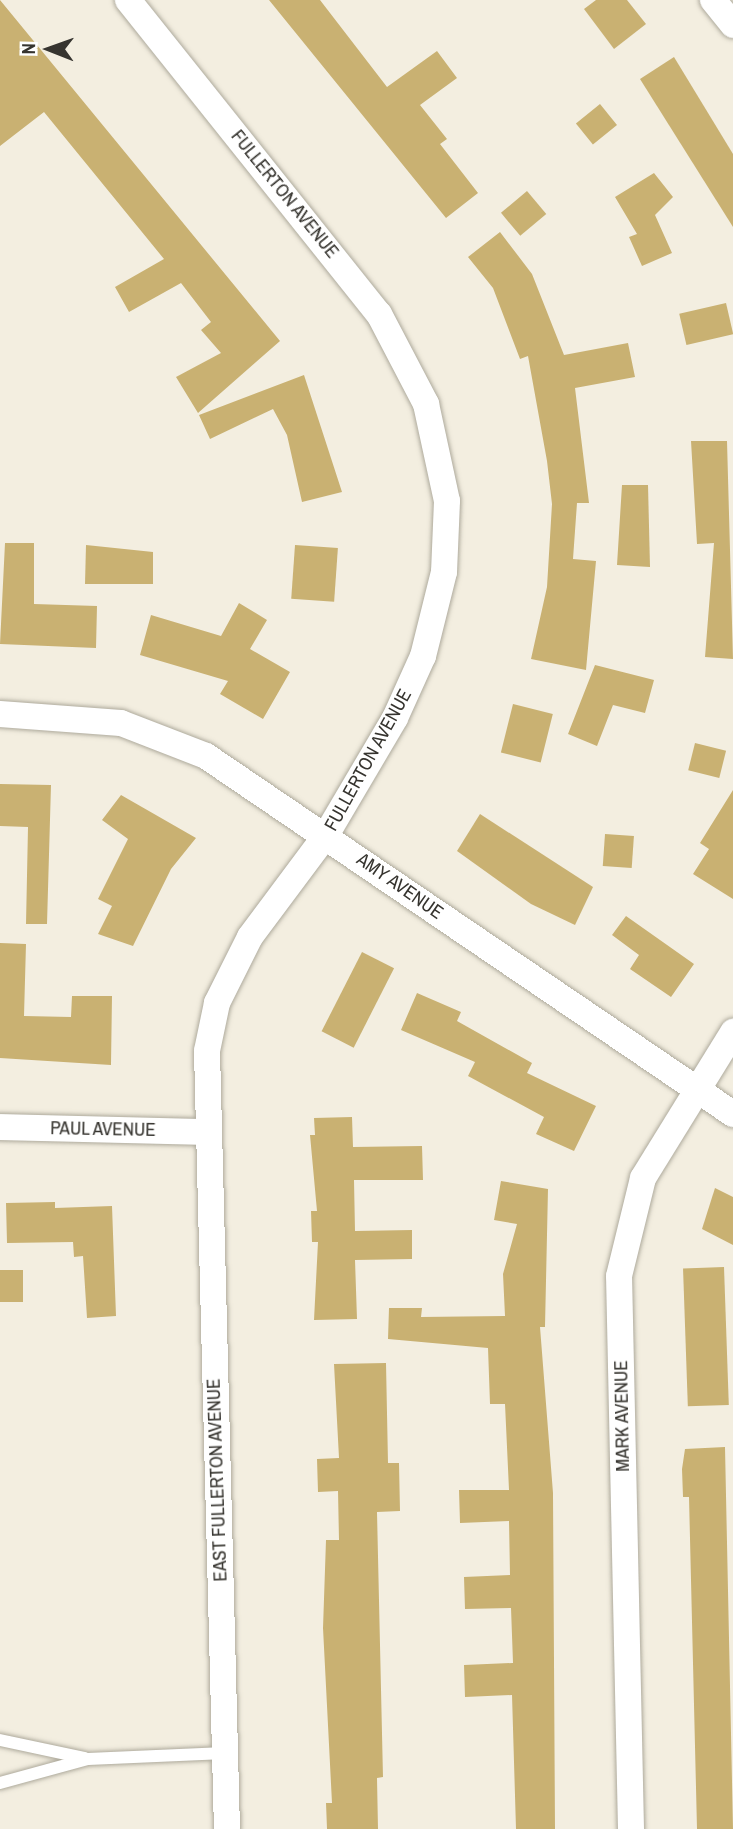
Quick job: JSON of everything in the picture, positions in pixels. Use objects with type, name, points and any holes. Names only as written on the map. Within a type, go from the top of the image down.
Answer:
[{"type":"street","name":"FULLERTON AVENUE","points":[[128,0],[379,314],[407,360],[441,453],[447,534],[437,614],[395,718],[326,835],[250,937],[217,1003],[207,1051],[207,1132]]},
{"type":"street","points":[[713,0],[733,25]]},
{"type":"street","name":"AMY AVENUE","points":[[0,714],[75,716],[160,736],[206,756],[733,1114]]},
{"type":"street","name":"MARK AVENUE","points":[[631,1829],[620,1276],[643,1178],[695,1089],[733,1032]]},
{"type":"street","name":"PAUL AVENUE","points":[[0,1127],[207,1132]]},
{"type":"street","name":"EAST FULLERTON AVENUE","points":[[207,1132],[227,1829]]},
{"type":"lane","points":[[0,1740],[88,1759]]},
{"type":"lane","points":[[0,1783],[88,1759],[225,1753]]},
{"type":"building","points":[[0,0],[280,341],[198,413],[176,377],[221,353],[201,330],[211,322],[181,283],[129,312],[115,287],[164,259],[44,112],[0,146]]},
{"type":"building","points":[[269,0],[320,0],[387,87],[437,51],[457,78],[420,105],[447,139],[440,144],[478,193],[446,218]]},
{"type":"building","points":[[596,0],[627,0],[646,24],[614,49],[584,9]]},
{"type":"building","points":[[674,57],[733,154],[733,227],[640,79]]},
{"type":"building","points":[[600,104],[617,125],[593,144],[576,124]]},
{"type":"building","points":[[654,173],[673,197],[655,215],[672,253],[642,266],[629,237],[637,234],[615,197]]},
{"type":"building","points":[[527,191],[546,214],[520,236],[501,213]]},
{"type":"building","points":[[500,232],[532,274],[564,355],[628,343],[635,377],[575,388],[589,503],[577,503],[573,559],[596,561],[586,670],[531,659],[547,587],[552,504],[547,461],[528,356],[520,359],[493,288],[468,257]]},
{"type":"building","points":[[726,303],[733,334],[686,345],[679,314]]},
{"type":"building","points":[[304,375],[342,492],[302,502],[287,435],[273,409],[210,439],[199,415]]},
{"type":"building","points":[[691,441],[727,441],[733,659],[705,657],[714,543],[697,544]]},
{"type":"building","points":[[622,485],[648,485],[650,567],[617,565]]},
{"type":"building","points":[[5,543],[34,543],[34,604],[97,606],[96,648],[0,644]]},
{"type":"building","points":[[86,545],[153,552],[153,584],[85,584]]},
{"type":"building","points":[[295,545],[338,548],[334,602],[291,599]]},
{"type":"building","points":[[239,603],[267,620],[250,649],[290,672],[263,719],[220,694],[228,681],[140,655],[151,615],[221,636]]},
{"type":"building","points":[[595,665],[654,680],[645,713],[613,705],[597,746],[568,734]]},
{"type":"building","points":[[513,704],[553,714],[541,762],[501,753]]},
{"type":"building","points":[[695,743],[726,751],[719,778],[688,770]]},
{"type":"building","points":[[0,784],[51,785],[47,924],[26,924],[28,827],[0,826]]},
{"type":"building","points":[[733,790],[733,899],[693,874],[709,849],[700,843]]},
{"type":"building","points":[[121,795],[196,838],[171,869],[133,946],[98,934],[112,906],[98,899],[128,839],[102,820]]},
{"type":"building","points":[[480,814],[593,887],[575,925],[531,904],[457,851]]},
{"type":"building","points":[[605,834],[634,836],[632,868],[603,866]]},
{"type":"building","points":[[626,916],[694,964],[671,997],[630,969],[639,955],[612,935]]},
{"type":"building","points":[[0,943],[26,944],[24,1016],[71,1017],[72,996],[112,996],[111,1065],[0,1058]]},
{"type":"building","points":[[362,952],[394,968],[354,1048],[322,1031]]},
{"type":"building","points":[[417,993],[461,1012],[457,1021],[532,1063],[527,1073],[596,1106],[574,1151],[536,1134],[544,1117],[468,1076],[475,1062],[401,1030]]},
{"type":"building","points":[[352,1117],[353,1147],[422,1146],[423,1180],[354,1180],[355,1231],[412,1230],[412,1259],[355,1260],[357,1319],[314,1320],[318,1242],[312,1242],[311,1211],[317,1211],[310,1135],[315,1135],[314,1118]]},
{"type":"building","points":[[501,1181],[548,1189],[545,1327],[540,1327],[553,1493],[555,1829],[516,1829],[512,1695],[465,1697],[464,1665],[513,1663],[511,1608],[465,1609],[464,1577],[510,1575],[509,1521],[460,1523],[459,1490],[509,1490],[505,1404],[490,1404],[488,1348],[388,1339],[389,1308],[422,1308],[421,1317],[505,1316],[503,1274],[517,1224],[494,1220]]},
{"type":"building","points":[[715,1188],[733,1197],[733,1245],[702,1229]]},
{"type":"building","points":[[55,1202],[55,1208],[112,1206],[116,1316],[87,1318],[83,1256],[74,1257],[73,1242],[7,1243],[6,1203]]},
{"type":"building","points":[[724,1267],[729,1405],[688,1406],[683,1268]]},
{"type":"building","points":[[0,1270],[23,1270],[23,1302],[0,1302]]},
{"type":"building","points":[[386,1363],[388,1463],[399,1463],[400,1511],[377,1512],[383,1777],[377,1778],[378,1829],[327,1829],[326,1803],[332,1803],[323,1628],[326,1540],[339,1540],[338,1491],[318,1492],[317,1459],[339,1458],[334,1364]]},
{"type":"building","points":[[725,1447],[733,1829],[697,1829],[689,1497],[683,1497],[682,1469],[685,1449]]}]
